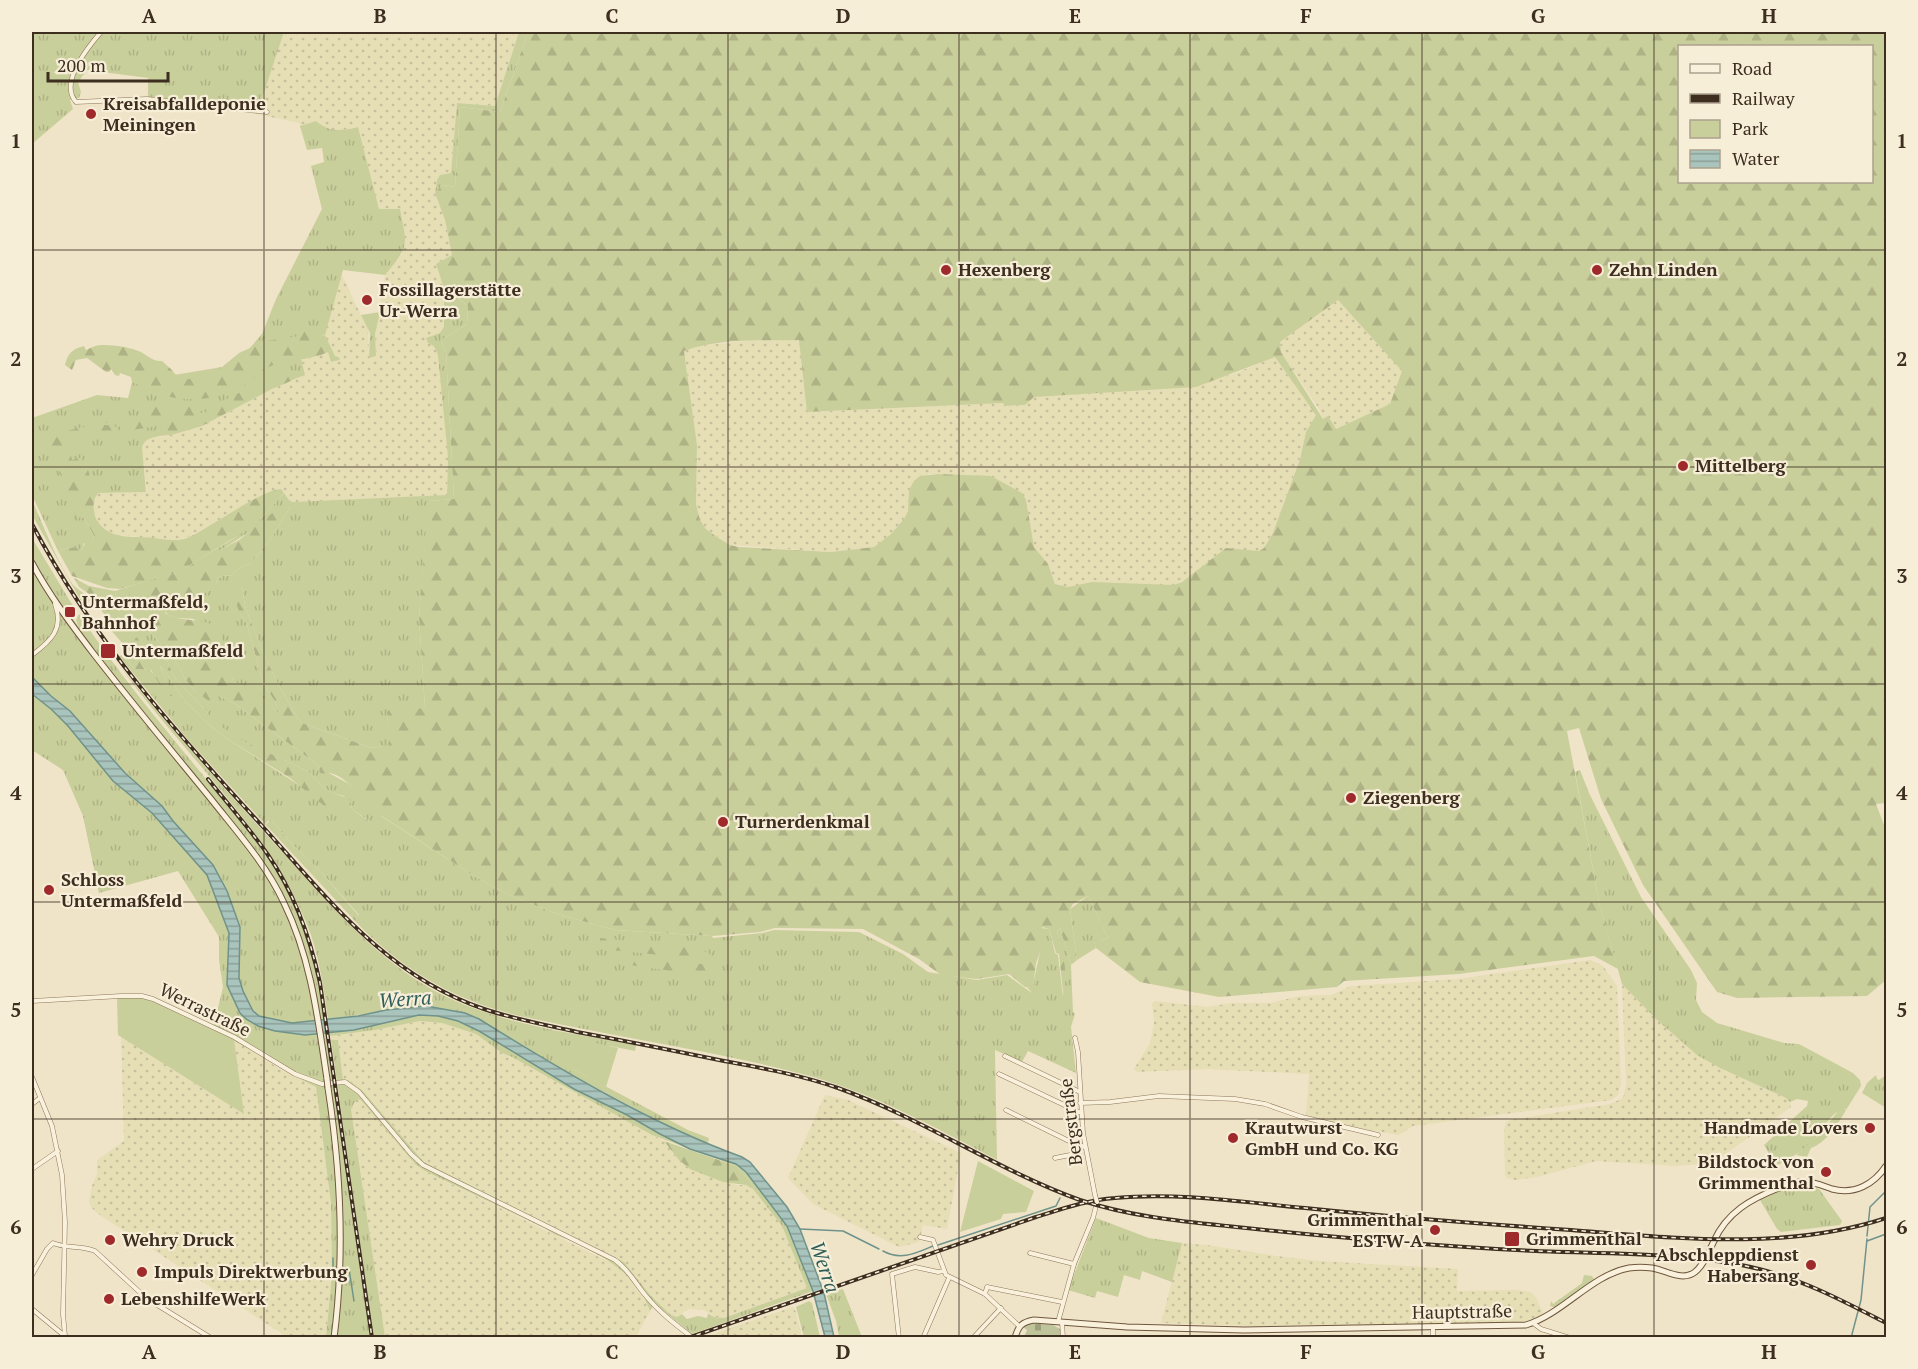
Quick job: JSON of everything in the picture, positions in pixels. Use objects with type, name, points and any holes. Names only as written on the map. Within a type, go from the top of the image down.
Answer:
[{"type":"main road","points":[[32,563],[52,597],[128,698],[247,843],[276,887],[295,926],[316,1006],[338,1161],[341,1267],[334,1338]]},
{"type":"main road","name":"Hauptstraße","points":[[1019,1326],[1034,1320],[1117,1327],[1215,1330],[1519,1326],[1533,1323],[1550,1315],[1618,1271],[1646,1267],[1679,1276],[1693,1274],[1700,1268],[1717,1235],[1732,1215],[1746,1203],[1769,1192],[1800,1182],[1814,1183],[1836,1190],[1859,1189],[1877,1179],[1887,1166]]},
{"type":"main road","points":[[1015,1338],[1019,1326]]},
{"type":"street","points":[[101,32],[84,53],[75,72],[70,91],[76,102],[147,99],[267,112]]},
{"type":"street","points":[[32,655],[51,638],[58,626],[58,613],[52,597]]},
{"type":"street","name":"Werrastraße","points":[[32,1001],[142,996],[234,1037],[295,1074],[325,1082],[349,1083],[423,1165],[623,1265],[656,1307],[693,1338]]},
{"type":"street","name":"Bergstraße","points":[[1074,1264],[1093,1218],[1096,1202],[1082,1147],[1076,1038]]},
{"type":"street","points":[[1005,1056],[1080,1092]]},
{"type":"street","points":[[999,1074],[1081,1113]]},
{"type":"street","points":[[32,1077],[52,1126],[58,1151],[64,1198],[63,1314],[66,1337]]},
{"type":"street","points":[[1080,1103],[1159,1096],[1235,1099],[1265,1104],[1302,1117],[1378,1135]]},
{"type":"street","points":[[32,1104],[40,1098]]},
{"type":"street","points":[[1006,1110],[1082,1147],[1075,1154],[1055,1158]]},
{"type":"street","points":[[32,1170],[58,1151]]},
{"type":"street","points":[[920,1237],[933,1240],[944,1271],[949,1278],[985,1294],[1019,1326]]},
{"type":"street","points":[[32,1275],[51,1244],[85,1247],[94,1251],[146,1298],[212,1338]]},
{"type":"street","points":[[1030,1253],[1074,1264],[1062,1302],[1060,1322],[1063,1338]]},
{"type":"street","points":[[899,1338],[892,1274],[915,1267],[938,1272],[944,1271]]},
{"type":"street","points":[[923,1338],[949,1278]]},
{"type":"street","points":[[985,1294],[987,1287],[1062,1302]]},
{"type":"street","points":[[973,1338],[1001,1308]]},
{"type":"street","points":[[32,1309],[66,1337]]},
{"type":"street","points":[[1533,1323],[1541,1329],[1570,1338]]},
{"type":"street","points":[[1432,1338],[1433,1328]]},
{"type":"shaded area","points":[[284,32],[519,32],[495,106],[457,103],[451,173],[440,175],[437,180],[435,193],[445,220],[452,255],[436,264],[444,288],[444,327],[440,333],[426,338],[438,356],[448,458],[447,496],[293,502],[281,489],[276,489],[186,538],[175,540],[116,535],[107,531],[95,516],[93,505],[95,496],[98,493],[147,492],[141,447],[147,438],[166,436],[202,426],[272,389],[305,375],[301,358],[328,352],[331,361],[338,358],[323,332],[333,255],[368,328],[369,357],[376,356],[375,334],[385,275],[402,254],[399,209],[379,210],[358,127],[338,131],[325,128],[316,121],[300,126],[299,123],[257,114]]},
{"type":"shaded area","points":[[1338,300],[1403,371],[1390,404],[1336,429],[1323,419],[1319,409],[1281,352],[1280,342]]},
{"type":"shaded area","points":[[800,340],[808,412],[1003,403],[1005,406],[1025,405],[1034,397],[1231,375],[1275,357],[1316,415],[1306,432],[1300,458],[1273,533],[1264,548],[1251,551],[1173,585],[1068,587],[1055,584],[1048,564],[1034,547],[1026,500],[991,476],[929,474],[909,490],[908,511],[904,519],[891,534],[874,547],[831,552],[730,545],[706,529],[700,520],[696,504],[697,445],[684,351],[698,346],[744,341]]},
{"type":"shaded area","points":[[1591,960],[1603,966],[1617,986],[1621,1083],[1618,1095],[1611,1100],[1413,1126],[1399,1135],[1306,1116],[1309,1074],[1207,1069],[1137,1072],[1134,1069],[1150,1043],[1154,1024],[1152,1003],[1156,1001],[1207,1007],[1232,1003],[1270,1003],[1300,996],[1331,995],[1351,986],[1458,979]]},
{"type":"shaded area","points":[[1622,984],[1656,1019],[1720,1068],[1786,1098],[1791,1107],[1724,1155],[1700,1164],[1676,1166],[1596,1161],[1537,1177],[1516,1180],[1507,1178],[1505,1175],[1504,1130],[1506,1122],[1610,1104],[1624,1095],[1626,1083]]},
{"type":"shaded area","points":[[420,1021],[442,1023],[476,1034],[502,1053],[664,1141],[679,1160],[736,1185],[746,1185],[753,1189],[782,1226],[807,1288],[724,1318],[714,1317],[704,1310],[688,1309],[677,1317],[671,1315],[652,1297],[624,1262],[424,1162],[373,1102],[343,1080],[338,1040],[331,1040],[330,1036]]},
{"type":"shaded area","points":[[121,1036],[244,1114],[234,1039],[283,1071],[316,1087],[331,1203],[332,1273],[326,1337],[287,1337],[91,1207],[89,1202],[97,1174],[97,1160],[124,1141]]},
{"type":"shaded area","points":[[825,1095],[848,1100],[961,1153],[947,1229],[923,1225],[919,1242],[899,1247],[813,1204],[788,1178]]},
{"type":"shaded area","points":[[361,1099],[415,1163],[425,1171],[619,1267],[626,1273],[650,1311],[636,1337],[385,1337],[351,1109],[355,1100]]},
{"type":"shaded area","points":[[1182,1243],[1320,1261],[1458,1269],[1457,1291],[1517,1290],[1530,1292],[1535,1296],[1544,1315],[1536,1319],[1514,1323],[1247,1326],[1161,1323]]},
{"type":"shaded area","points":[[793,1307],[802,1337],[711,1337],[718,1332]]},
{"type":"green space","points":[[32,32],[284,32],[257,114],[148,100],[148,78],[87,70],[78,82],[81,92],[79,98],[70,100],[73,109],[32,144]]},
{"type":"green space","points":[[519,32],[528,32],[500,112],[460,107],[455,187],[442,185],[435,193],[440,175],[451,173],[457,103],[495,106]]},
{"type":"green space","points":[[528,32],[1886,32],[1886,803],[1876,804],[1886,830],[1886,980],[1867,996],[1737,998],[1717,992],[1643,885],[1601,799],[1579,728],[1567,731],[1600,907],[1618,969],[1594,956],[1459,974],[1344,981],[1337,987],[1219,997],[1140,982],[1096,948],[1094,940],[1101,941],[1108,938],[1088,896],[1073,904],[1070,909],[1077,960],[1071,965],[1060,928],[1057,931],[1066,977],[1063,992],[1059,954],[1056,953],[1049,929],[1042,927],[1042,946],[1036,963],[1033,987],[1025,987],[1009,974],[977,979],[941,975],[919,959],[863,929],[775,928],[760,932],[712,936],[615,930],[557,914],[507,894],[474,876],[380,815],[382,810],[361,795],[358,798],[355,797],[350,785],[338,776],[320,773],[318,765],[235,704],[219,696],[209,701],[196,692],[185,679],[178,665],[141,621],[127,589],[179,572],[120,589],[107,588],[72,576],[58,551],[74,547],[82,550],[86,541],[91,546],[94,535],[82,515],[79,518],[76,517],[59,472],[61,466],[49,452],[44,441],[45,436],[96,424],[115,426],[119,430],[118,432],[106,431],[93,434],[69,446],[72,460],[82,459],[87,466],[98,493],[93,504],[97,520],[103,528],[118,535],[170,540],[187,538],[263,495],[281,489],[284,493],[247,530],[180,571],[239,540],[276,510],[290,505],[270,540],[250,564],[241,567],[232,575],[223,576],[218,579],[214,588],[165,610],[165,613],[177,618],[205,622],[219,627],[233,681],[256,691],[278,713],[276,703],[263,683],[247,624],[240,614],[233,595],[234,589],[242,586],[245,606],[262,650],[300,722],[371,748],[390,745],[387,712],[425,708],[419,617],[428,501],[454,499],[446,352],[441,340],[467,324],[468,306],[444,288],[436,264],[452,255],[445,220],[435,193],[442,185],[455,187],[460,107],[500,112]],"holes":[[[1338,300],[1402,371],[1390,404],[1336,429],[1328,416],[1323,419],[1281,352],[1280,342]],[[799,340],[807,412],[1003,403],[1005,406],[1025,405],[1034,397],[1196,387],[1275,357],[1316,415],[1306,432],[1300,459],[1273,533],[1264,548],[1259,551],[1226,548],[1182,582],[1173,585],[1092,582],[1068,587],[1055,584],[1048,564],[1034,547],[1026,500],[1022,493],[991,476],[939,474],[920,476],[909,490],[908,511],[904,519],[891,534],[874,547],[831,552],[730,545],[706,529],[700,520],[696,504],[697,445],[684,351],[726,342]]]},
{"type":"green space","points":[[316,121],[326,128],[336,130],[358,127],[379,209],[400,209],[405,238],[403,251],[385,275],[343,270],[325,335],[249,349],[262,334],[276,299],[322,209],[311,166],[324,162],[322,148],[307,150],[300,126]]},
{"type":"green space","points":[[444,288],[468,306],[467,324],[441,340],[446,352],[454,499],[429,501],[419,617],[425,708],[387,712],[391,745],[371,748],[300,722],[262,650],[245,606],[242,586],[240,614],[247,624],[263,683],[276,703],[279,714],[258,695],[233,681],[226,657],[194,619],[173,617],[164,610],[203,594],[215,585],[218,579],[232,575],[241,567],[250,564],[270,540],[290,507],[289,505],[208,557],[191,566],[173,574],[155,581],[141,621],[178,665],[185,679],[196,692],[219,696],[235,704],[318,765],[319,770],[349,784],[355,792],[369,798],[383,810],[381,816],[474,876],[507,894],[557,914],[615,930],[712,936],[713,938],[774,930],[859,932],[903,954],[928,972],[977,980],[1007,975],[1032,993],[1026,986],[1033,987],[1040,950],[1041,928],[1049,929],[1055,953],[1058,955],[1063,997],[1064,965],[1057,931],[1060,928],[1071,965],[1073,1012],[1075,1014],[1071,1027],[1076,1073],[1028,1051],[1022,1062],[995,1050],[997,1160],[902,1111],[828,1082],[748,1061],[522,1016],[476,1003],[432,982],[391,954],[355,921],[359,915],[321,872],[270,819],[265,824],[189,741],[119,656],[122,655],[135,669],[150,670],[159,680],[167,695],[171,696],[160,665],[184,700],[226,738],[305,789],[371,822],[353,810],[344,796],[324,788],[309,772],[238,739],[211,720],[207,712],[174,677],[167,660],[139,641],[132,632],[120,612],[115,591],[179,571],[230,541],[261,518],[284,493],[293,502],[447,495],[448,458],[438,356],[435,348],[428,343],[426,338],[440,333],[444,327]]},
{"type":"green space","points":[[380,312],[375,334],[376,356],[369,358],[370,333],[361,315]]},
{"type":"green space","points":[[310,328],[325,335],[335,356],[340,358],[339,360],[331,362],[328,352],[273,365],[245,385],[222,395],[200,399],[177,398],[153,392],[132,382],[131,377],[120,373],[119,376],[115,375],[111,369],[106,372],[87,358],[76,360],[72,370],[65,365],[71,352],[76,349],[84,346],[86,350],[99,345],[111,345],[137,350],[154,360],[162,361],[175,374],[186,379],[203,378],[222,367],[239,353],[265,341],[300,336],[304,330]]},
{"type":"green space","points":[[301,358],[305,375],[208,413],[196,414],[154,406],[175,434],[151,438],[142,448],[146,492],[98,493],[94,504],[95,516],[82,515],[94,535],[91,547],[84,543],[82,550],[74,547],[58,551],[32,495],[32,418],[97,395],[128,398],[132,382],[222,367]]},
{"type":"green space","points":[[285,370],[295,371],[296,375],[291,381],[202,426],[175,434],[157,426],[126,431],[116,424],[102,422],[145,415],[152,411],[154,405],[196,406],[200,413],[207,412],[224,400],[252,387],[257,389],[262,387],[263,381],[268,376]]},
{"type":"green space","points":[[32,500],[65,572],[73,585],[90,601],[84,606],[32,515]]},
{"type":"green space","points":[[32,538],[77,611],[68,612],[79,627],[76,620],[79,614],[140,698],[244,826],[278,875],[296,910],[310,951],[324,1020],[316,1021],[318,1034],[325,1033],[350,1190],[361,1280],[365,1279],[331,1040],[338,1040],[343,1080],[348,1080],[362,1090],[424,1162],[624,1262],[652,1297],[671,1315],[677,1317],[682,1314],[687,1319],[698,1316],[707,1318],[708,1314],[724,1318],[807,1288],[782,1226],[753,1189],[754,1186],[736,1166],[652,1135],[502,1053],[476,1034],[442,1023],[420,1021],[330,1036],[330,1032],[354,1030],[419,1015],[438,1016],[458,1021],[479,1031],[574,1089],[660,1134],[690,1149],[736,1164],[746,1172],[787,1226],[813,1291],[692,1334],[655,1304],[650,1311],[637,1286],[607,1260],[425,1171],[415,1164],[361,1100],[357,1100],[351,1109],[385,1337],[326,1337],[332,1273],[331,1203],[316,1087],[213,1029],[223,987],[219,960],[219,937],[178,871],[99,893],[83,816],[63,770],[32,750]]},
{"type":"green space","points":[[74,578],[89,586],[115,591],[121,612],[132,632],[139,641],[167,660],[174,677],[212,720],[239,739],[309,772],[324,788],[348,798],[353,810],[371,823],[369,825],[333,802],[328,809],[290,778],[226,738],[184,700],[160,666],[172,696],[167,696],[151,670],[135,669],[125,658],[130,652],[109,628],[107,618],[92,596],[79,587]]},
{"type":"green space","points":[[122,669],[181,739],[339,914],[400,969],[447,997],[493,1015],[540,1027],[636,1045],[635,1051],[610,1046],[573,1069],[688,1130],[709,1138],[708,1143],[681,1133],[570,1074],[479,1019],[460,1012],[404,1008],[328,1019],[311,935],[295,898],[275,863],[226,796]]},
{"type":"green space","points":[[1580,770],[1589,793],[1641,897],[1691,970],[1697,983],[1696,1000],[1702,1012],[1717,1023],[1784,1043],[1799,1044],[1853,1073],[1860,1080],[1861,1086],[1846,1110],[1845,1108],[1835,1113],[1812,1142],[1776,1166],[1764,1145],[1807,1106],[1808,1101],[1797,1099],[1790,1102],[1697,1055],[1656,1019],[1622,984],[1600,907],[1575,772]]},
{"type":"green space","points":[[270,819],[359,916],[355,921],[265,824]]},
{"type":"green space","points":[[1088,896],[1108,938],[1101,941],[1094,940],[1096,948],[1077,960],[1070,909]]},
{"type":"green space","points":[[600,938],[678,946],[711,955],[710,960],[600,949]]},
{"type":"green space","points":[[630,958],[711,966],[710,976],[623,964],[623,961]]},
{"type":"green space","points":[[117,998],[142,998],[160,1003],[234,1039],[244,1114],[118,1035]]},
{"type":"green space","points":[[581,1040],[618,1048],[606,1087],[573,1069]]},
{"type":"green space","points":[[1876,1075],[1879,1080],[1886,1075],[1886,1108],[1862,1093],[1867,1083]]},
{"type":"green space","points":[[1842,1106],[1846,1110],[1827,1137],[1811,1148],[1807,1157],[1796,1155],[1820,1134]]},
{"type":"green space","points":[[664,1141],[736,1166],[754,1186],[753,1189],[746,1185],[723,1182],[690,1169],[679,1160]]},
{"type":"green space","points":[[978,1161],[1034,1191],[1026,1212],[1003,1214],[1001,1219],[960,1232]]},
{"type":"green space","points":[[1793,1185],[1819,1189],[1842,1221],[1840,1225],[1781,1232],[1777,1229],[1760,1200]]},
{"type":"green space","points":[[1096,1218],[1149,1238],[1182,1243],[1172,1282],[1142,1271],[1140,1280],[1124,1275],[1118,1297],[1097,1291],[1095,1298],[1068,1290]]},
{"type":"green space","points":[[1584,1275],[1592,1276],[1594,1280],[1556,1308],[1550,1306],[1551,1301],[1553,1304],[1582,1283]]},
{"type":"green space","points":[[843,1289],[862,1337],[839,1337],[826,1294]]},
{"type":"green space","points":[[809,1301],[812,1303],[820,1337],[804,1337],[796,1307]]},
{"type":"green space","points":[[1031,1323],[1053,1325],[1060,1329],[1061,1337],[1024,1337],[1027,1330],[1023,1327]]},
{"type":"water","points":[[32,677],[70,711],[125,773],[162,806],[213,865],[227,891],[240,927],[239,978],[253,1011],[259,1016],[292,1023],[426,1006],[465,1013],[479,1019],[607,1095],[674,1129],[742,1157],[750,1162],[787,1207],[800,1229],[824,1293],[834,1337],[825,1337],[813,1291],[787,1226],[746,1172],[736,1164],[690,1149],[660,1134],[574,1089],[479,1031],[458,1021],[438,1016],[419,1015],[354,1030],[305,1035],[275,1031],[258,1026],[246,1019],[240,1013],[227,985],[229,933],[207,875],[152,813],[113,781],[68,726],[32,694]]},
{"type":"waterway","points":[[1867,1236],[1870,1207],[1886,1191]]},
{"type":"waterway","points":[[938,1245],[1056,1206],[1060,1198]]},
{"type":"waterway","name":"Werra","points":[[800,1229],[843,1231],[879,1249]]},
{"type":"waterway","points":[[1867,1241],[1886,1234]]},
{"type":"waterway","points":[[1851,1338],[1861,1300],[1867,1239]]},
{"type":"waterway","points":[[883,1251],[902,1256],[933,1246]]},
{"type":"waterway","points":[[333,1258],[333,1268]]},
{"type":"waterway","points":[[349,1269],[354,1301]]},
{"type":"railway","points":[[32,524],[56,567],[109,647],[199,756],[362,934],[418,977],[449,995],[484,1009],[530,1022],[767,1069],[824,1083],[900,1114],[1049,1188],[1098,1206],[1190,1222],[1420,1244],[1648,1255],[1732,1263],[1792,1279],[1886,1323]]},
{"type":"railway","points":[[208,779],[278,870],[294,901],[311,949],[320,983],[372,1338]]},
{"type":"railway","points":[[688,1338],[1036,1217],[1105,1199],[1139,1196],[1210,1198],[1438,1220],[1650,1236],[1730,1239],[1809,1235],[1886,1218]]},
{"type":"place","name":"Kreisabfalldeponie Meiningen","points":[[91,114]]},
{"type":"place","name":"Hexenberg","points":[[946,270]]},
{"type":"place","name":"Zehn Linden","points":[[1597,270]]},
{"type":"place","name":"Fossillagerstätte Ur-Werra","points":[[367,300]]},
{"type":"place","name":"Mittelberg","points":[[1683,466]]},
{"type":"place","name":"Untermaßfeld, Bahnhof","points":[[70,612]]},
{"type":"place","name":"Untermaßfeld","points":[[108,651]]},
{"type":"place","name":"Ziegenberg","points":[[1351,798]]},
{"type":"place","name":"Turnerdenkmal","points":[[723,822]]},
{"type":"place","name":"Schloss Untermaßfeld","points":[[49,890]]},
{"type":"place","name":"Handmade Lovers","points":[[1870,1128]]},
{"type":"place","name":"Krautwurst GmbH und Co. KG","points":[[1233,1138]]},
{"type":"place","name":"Bildstock von Grimmenthal","points":[[1826,1172]]},
{"type":"place","name":"Grimmenthal ESTW-A","points":[[1435,1230]]},
{"type":"place","name":"Grimmenthal","points":[[1512,1239]]},
{"type":"place","name":"Wehry Druck","points":[[110,1240]]},
{"type":"place","name":"Abschleppdienst Habersang","points":[[1811,1265]]},
{"type":"place","name":"Impuls Direktwerbung","points":[[142,1272]]},
{"type":"place","name":"LebenshilfeWerk","points":[[109,1299]]}]
